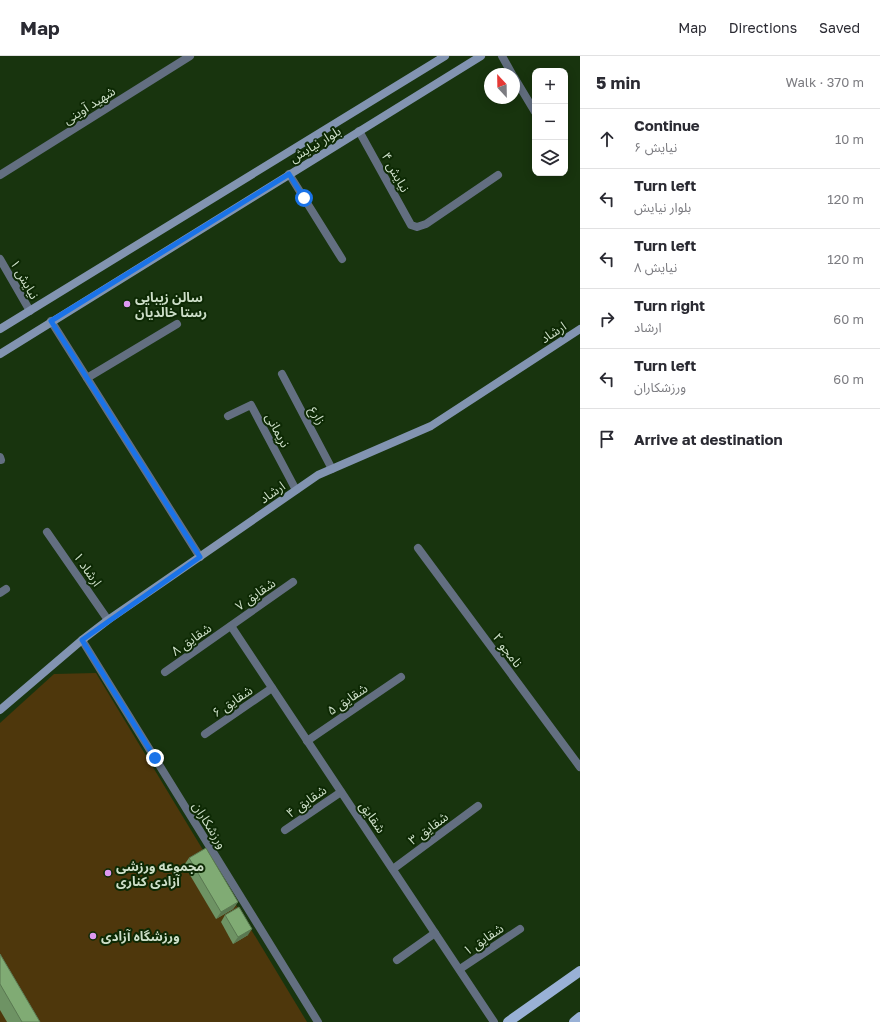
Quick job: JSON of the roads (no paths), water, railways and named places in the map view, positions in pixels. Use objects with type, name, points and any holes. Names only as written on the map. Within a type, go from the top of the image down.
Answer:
[{"type":"main road","name":"بلوار نیایش","points":[[0,329],[445,56]]},
{"type":"main road","name":"بلوار نیایش","points":[[0,354],[481,56]]},
{"type":"main road","name":"ارشاد","points":[[0,710],[82,640],[108,620],[318,475],[431,426],[580,329]]},
{"type":"main road","points":[[508,1022],[580,971]]},
{"type":"main road","points":[[574,1022],[580,1017]]},
{"type":"street","name":"شهید آوینی","points":[[0,175],[190,56]]},
{"type":"street","points":[[502,56],[509,68]]},
{"type":"street","points":[[520,87],[532,107]]},
{"type":"street","name":"نیایش ۴","points":[[359,131],[411,224],[418,227],[426,224],[498,175]]},
{"type":"street","points":[[289,174],[342,259]]},
{"type":"street","name":"نیایش ۱","points":[[0,259],[30,310]]},
{"type":"street","points":[[51,321],[200,557]]},
{"type":"street","points":[[87,378],[177,324]]},
{"type":"street","name":"زارع","points":[[282,374],[332,469]]},
{"type":"street","name":"نریمانی","points":[[228,416],[251,405],[296,490]]},
{"type":"street","name":"ارشاد ۱","points":[[47,532],[108,620]]},
{"type":"street","name":"نامجو ۲","points":[[418,548],[580,767]]},
{"type":"street","name":"شقایق ۷","points":[[231,626],[293,582]]},
{"type":"street","name":"شقایق ۸","points":[[165,672],[231,626]]},
{"type":"street","name":"شقایق","points":[[231,626],[494,1022]]},
{"type":"street","name":"ورزشکاران","points":[[82,640],[318,1022]]},
{"type":"street","name":"شقایق ۵","points":[[307,741],[401,677]]},
{"type":"street","name":"شقایق ۶","points":[[205,734],[272,688]]},
{"type":"street","name":"شقایق ۴","points":[[285,830],[341,792]]},
{"type":"street","name":"شقایق ۳","points":[[393,869],[478,806]]},
{"type":"street","name":"شقایق ۱","points":[[460,969],[520,929]]},
{"type":"street","points":[[397,960],[435,933]]},
{"type":"place","name":"سالن زیبایی رستا خالدیان","points":[[127,304]]},
{"type":"place","name":"مجموعه ورزشی آزادی کناری","points":[[108,873]]},
{"type":"place","name":"ورزشگاه آزادی","points":[[93,936]]}]
